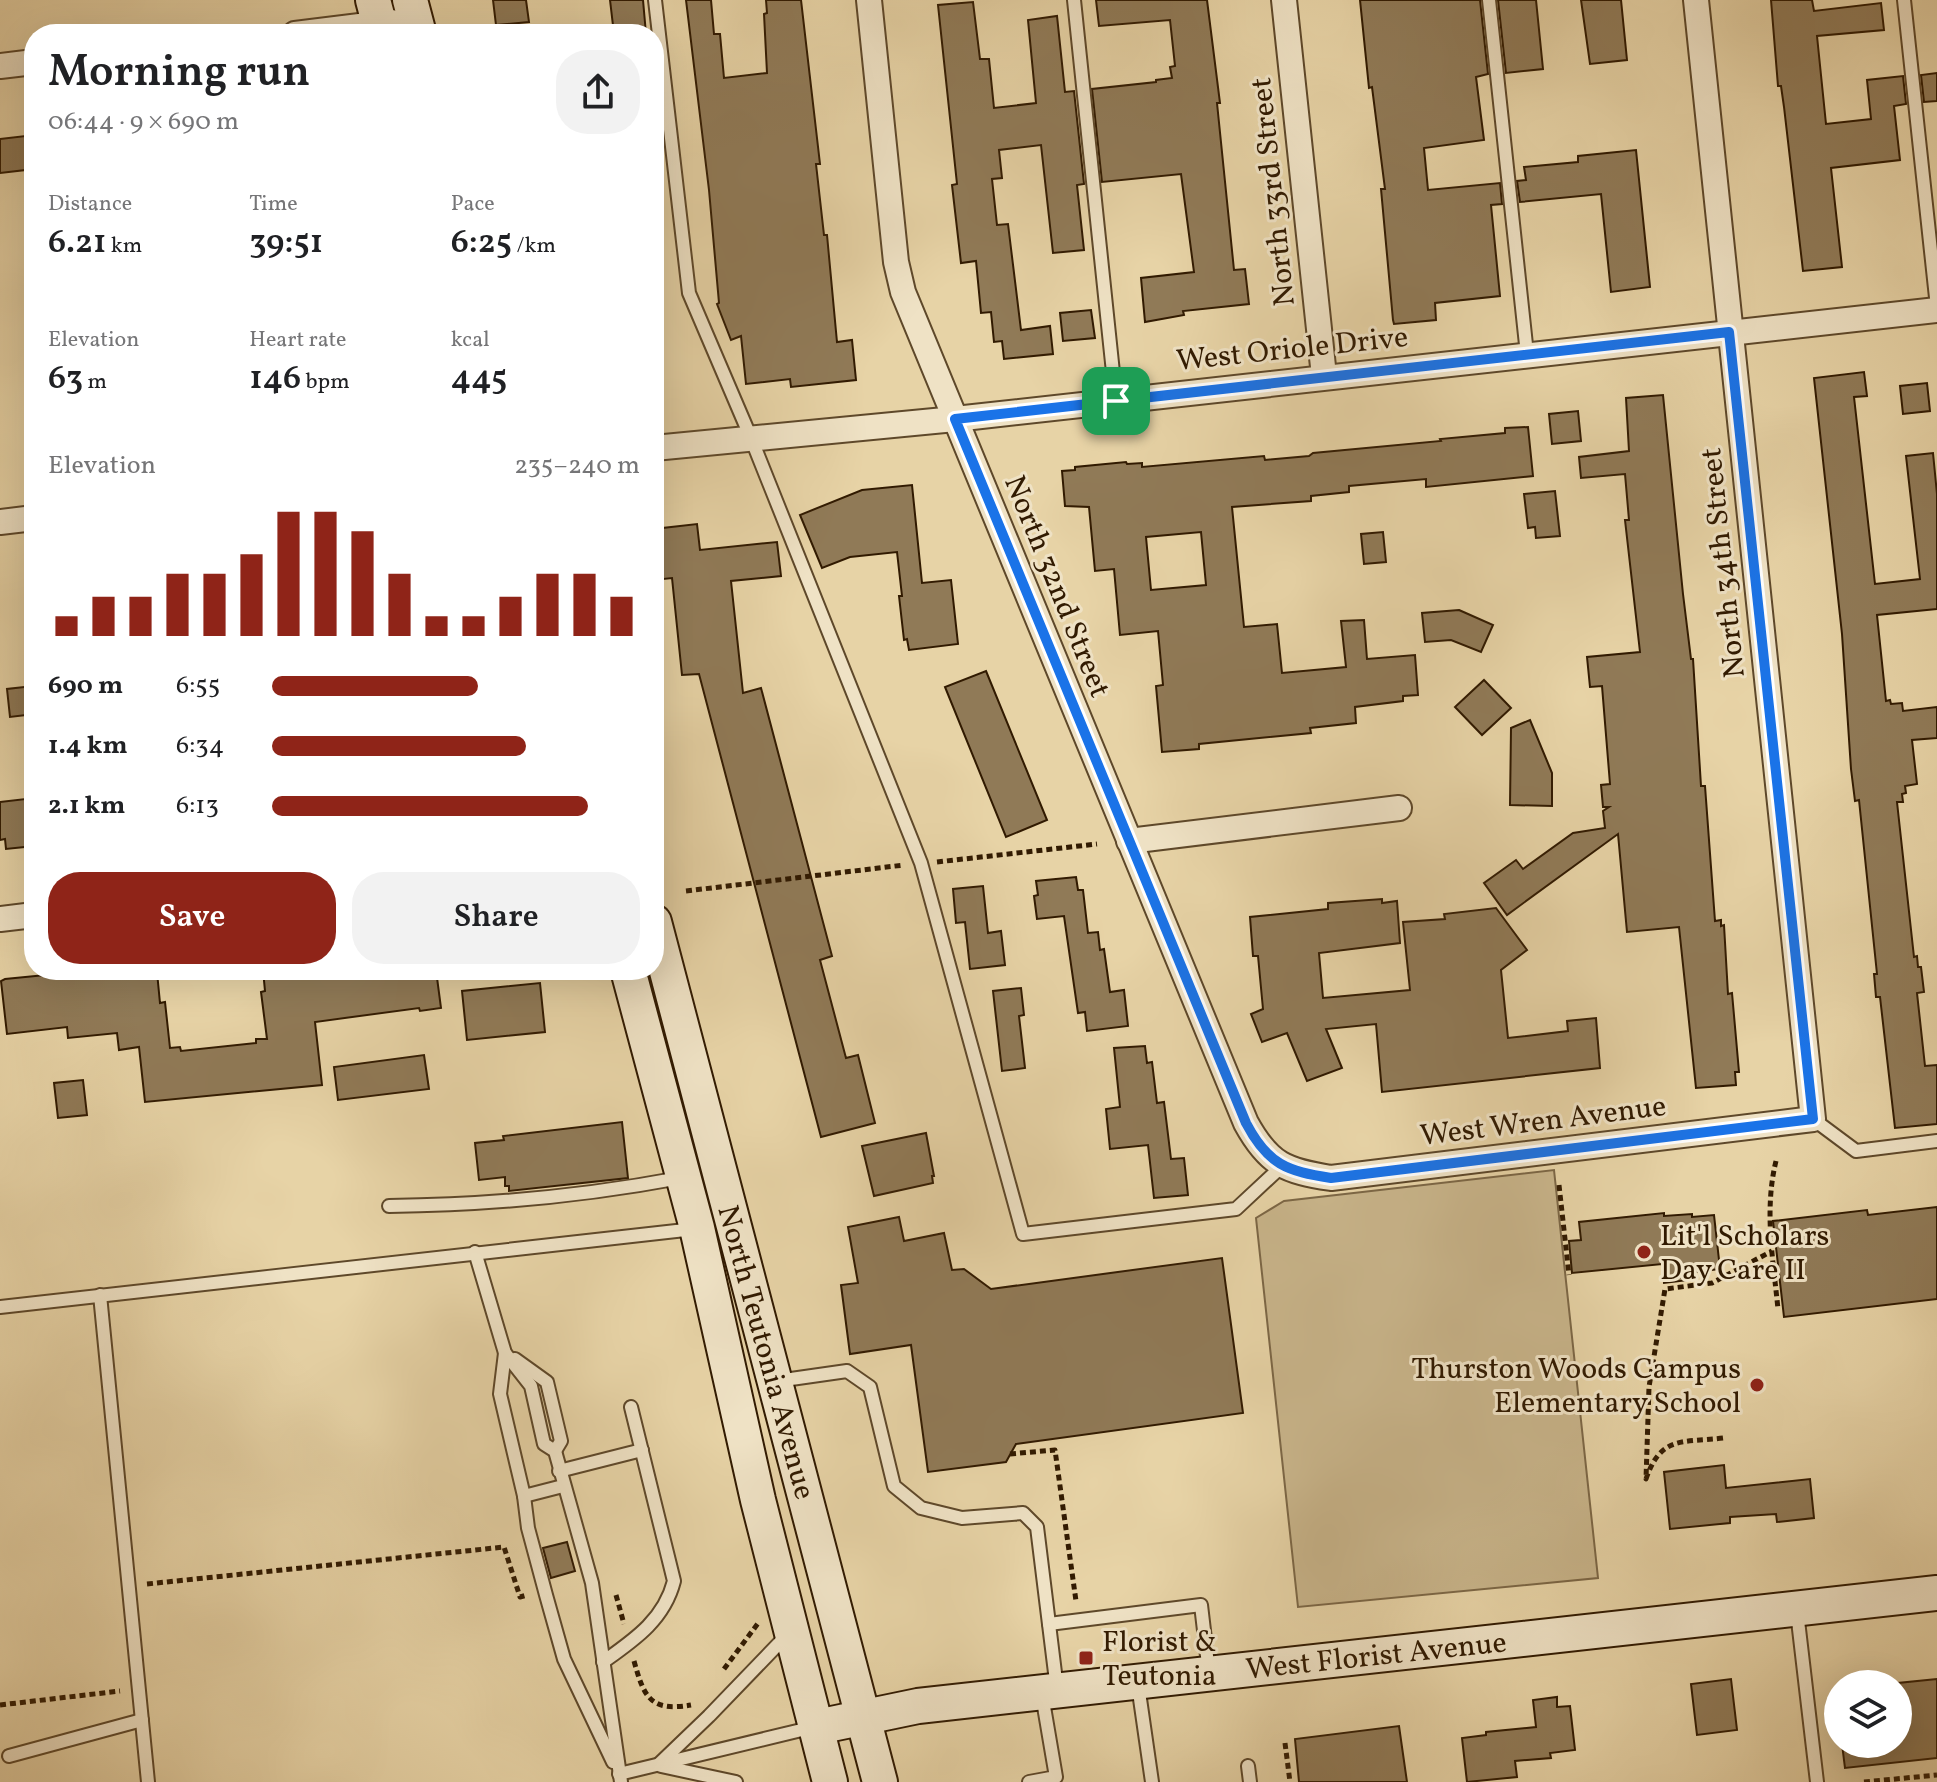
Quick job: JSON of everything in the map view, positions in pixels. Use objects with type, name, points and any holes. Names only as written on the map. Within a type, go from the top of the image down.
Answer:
[{"type":"main road","name":"North Teutonia Avenue","points":[[664,960],[880,1782]]},
{"type":"main road","name":"North Teutonia Avenue","points":[[631,980],[697,1228],[758,1500],[776,1626],[817,1727],[830,1782]]},
{"type":"main road","name":"West Florist Avenue","points":[[817,1727],[918,1706],[1937,1593]]},
{"type":"street","name":"North 32nd Street","points":[[869,0],[896,262],[903,292],[1246,1123],[1261,1148],[1281,1167]]},
{"type":"street","name":"North 33rd Street","points":[[1284,0],[1324,376]]},
{"type":"street","name":"North 34th Street","points":[[1696,0],[1813,1119]]},
{"type":"street","points":[[355,24],[415,17]]},
{"type":"street","points":[[0,66],[24,63]]},
{"type":"street","name":"West Oriole Drive","points":[[664,447],[955,419],[1937,309]]},
{"type":"street","points":[[0,522],[24,519]]},
{"type":"street","points":[[1129,841],[1399,808]]},
{"type":"street","points":[[0,919],[24,916]]},
{"type":"street","name":"West Wren Avenue","points":[[1281,1167],[1331,1178],[1813,1119]]},
{"type":"lane","points":[[655,0],[658,24]]},
{"type":"lane","points":[[1074,0],[1116,401]]},
{"type":"lane","points":[[1489,0],[1527,354]]},
{"type":"lane","points":[[1904,0],[1937,309]]},
{"type":"lane","points":[[664,78],[689,293],[751,438],[921,863],[1023,1234],[1236,1209],[1281,1167]]},
{"type":"lane","points":[[1813,1119],[1856,1151],[1937,1141]]},
{"type":"lane","points":[[389,1206],[471,1205],[620,1189],[684,1178]]},
{"type":"lane","points":[[0,1307],[697,1228]]},
{"type":"lane","points":[[475,1252],[505,1353],[531,1386],[544,1444],[555,1451],[593,1589],[620,1778]]},
{"type":"lane","points":[[100,1295],[148,1782]]},
{"type":"lane","points":[[505,1353],[500,1394],[544,1590],[564,1659],[620,1778]]},
{"type":"lane","points":[[774,1381],[847,1371],[870,1387],[894,1486],[921,1508],[962,1518],[1023,1513],[1037,1527],[1049,1624],[1049,1691],[1056,1777],[1029,1782]]},
{"type":"lane","points":[[603,1662],[645,1631],[670,1597],[674,1581],[631,1407]]},
{"type":"lane","points":[[559,1471],[642,1450]]},
{"type":"lane","points":[[524,1496],[563,1486]]},
{"type":"lane","points":[[1049,1624],[1201,1605],[1209,1673]]},
{"type":"lane","points":[[1797,1609],[1817,1782]]},
{"type":"lane","points":[[657,1765],[709,1716],[776,1626]]},
{"type":"lane","points":[[1137,1682],[1152,1782]]},
{"type":"lane","points":[[9,1756],[142,1720]]},
{"type":"lane","points":[[620,1778],[657,1765],[817,1727]]},
{"type":"lane","points":[[657,1765],[736,1782]]},
{"type":"lane","points":[[1248,1766],[1250,1782]]},
{"type":"path","points":[[686,891],[1097,844]]},
{"type":"path","points":[[1776,1161],[1768,1215],[1778,1309]]},
{"type":"path","points":[[1559,1185],[1569,1275]]},
{"type":"path","points":[[1723,1438],[1677,1443],[1663,1448],[1646,1479],[1649,1387],[1665,1289],[1712,1283],[1772,1251]]},
{"type":"path","points":[[1010,1454],[1055,1450],[1077,1611]]},
{"type":"path","points":[[129,1585],[504,1547],[520,1597],[544,1590]]},
{"type":"path","points":[[593,1589],[613,1584],[641,1688],[656,1705],[672,1708],[694,1705]]},
{"type":"path","points":[[718,1677],[776,1626]]},
{"type":"path","points":[[0,1705],[125,1690]]},
{"type":"path","points":[[1285,1743],[1290,1782]]},
{"type":"path","points":[[1864,1782],[1937,1775]]},
{"type":"shaded area","points":[[1554,1170],[1598,1578],[1298,1607],[1256,1218],[1284,1201]]},
{"type":"building","points":[[493,0],[526,0],[529,22],[496,24]]},
{"type":"building","points":[[610,0],[643,0],[645,24],[613,24]]},
{"type":"building","points":[[686,0],[711,0],[714,34],[720,34],[724,78],[767,73],[766,0],[801,0],[837,342],[852,340],[856,380],[791,387],[790,379],[746,384],[741,336],[731,340],[717,304],[709,190]]},
{"type":"building","points":[[1096,0],[1207,0],[1220,103],[1217,103],[1234,270],[1245,269],[1249,304],[1183,311],[1184,315],[1145,322],[1141,278],[1194,272],[1181,174],[1102,182],[1092,89],[1172,78],[1170,67],[1175,66],[1170,20],[1099,26]]},
{"type":"building","points":[[1360,0],[1480,0],[1488,74],[1476,77],[1484,140],[1424,148],[1428,190],[1500,183],[1502,204],[1491,205],[1500,296],[1435,303],[1436,320],[1394,324],[1393,320],[1381,189],[1385,189],[1372,87],[1369,88]]},
{"type":"building","points":[[1498,0],[1536,0],[1543,69],[1506,73]]},
{"type":"building","points":[[1581,0],[1621,0],[1627,60],[1590,64]]},
{"type":"building","points":[[1771,0],[1812,0],[1814,11],[1881,3],[1884,30],[1817,36],[1826,124],[1871,119],[1867,80],[1903,76],[1906,104],[1894,106],[1900,160],[1831,168],[1842,267],[1803,271],[1784,107],[1781,86],[1778,86]]},
{"type":"building","points":[[973,2],[980,59],[989,59],[994,108],[1036,103],[1028,20],[1057,16],[1065,92],[1074,91],[1084,184],[1077,185],[1084,250],[1053,253],[1041,145],[999,150],[1002,178],[992,179],[997,225],[1008,224],[1021,330],[1050,326],[1053,354],[1004,359],[1002,341],[994,342],[991,312],[981,313],[976,261],[961,263],[952,185],[957,184],[938,5]]},
{"type":"building","points":[[1937,73],[1937,101],[1924,102],[1921,75]]},
{"type":"building","points":[[24,136],[24,170],[0,173],[0,139]]},
{"type":"building","points":[[1636,150],[1650,287],[1611,292],[1601,194],[1520,202],[1517,181],[1526,180],[1524,167],[1578,162],[1578,156]]},
{"type":"building","points":[[1091,310],[1095,338],[1063,341],[1060,313]]},
{"type":"building","points":[[1864,372],[1867,396],[1854,397],[1875,584],[1920,579],[1906,456],[1933,453],[1937,494],[1937,609],[1877,615],[1886,701],[1902,703],[1903,711],[1937,707],[1937,738],[1912,740],[1917,784],[1905,786],[1903,802],[1897,802],[1914,957],[1917,956],[1918,967],[1921,967],[1924,992],[1917,993],[1925,1066],[1937,1065],[1937,1124],[1895,1128],[1880,997],[1876,997],[1874,974],[1877,974],[1859,800],[1855,801],[1851,769],[1842,634],[1814,378]]},
{"type":"building","points":[[1927,383],[1930,411],[1903,414],[1900,386]]},
{"type":"building","points":[[1663,395],[1683,594],[1693,659],[1701,786],[1705,786],[1715,921],[1721,920],[1721,926],[1724,925],[1728,994],[1732,993],[1739,1072],[1735,1072],[1736,1085],[1696,1088],[1679,927],[1627,932],[1618,834],[1507,915],[1484,883],[1516,860],[1523,869],[1573,833],[1605,828],[1603,811],[1609,807],[1603,807],[1601,785],[1610,784],[1602,686],[1590,687],[1587,657],[1640,652],[1625,520],[1629,520],[1625,474],[1581,478],[1579,457],[1629,451],[1626,398]]},
{"type":"building","points":[[1578,411],[1581,441],[1552,444],[1549,414]]},
{"type":"building","points":[[1528,427],[1533,476],[1426,487],[1426,479],[1349,486],[1349,492],[1311,496],[1311,501],[1232,507],[1244,627],[1277,624],[1282,673],[1346,667],[1341,621],[1364,620],[1367,659],[1415,655],[1418,695],[1403,696],[1403,701],[1355,707],[1356,723],[1310,728],[1311,733],[1199,744],[1199,749],[1162,752],[1156,686],[1163,685],[1158,631],[1120,635],[1114,569],[1095,571],[1089,507],[1065,506],[1062,471],[1126,462],[1142,463],[1142,467],[1264,456],[1265,460],[1309,456],[1313,453],[1505,433],[1505,428]],"holes":[[[1201,532],[1206,585],[1151,590],[1146,537]]]},
{"type":"building","points":[[912,485],[922,583],[951,580],[958,644],[909,650],[907,639],[904,640],[897,552],[850,557],[822,568],[800,515],[862,490]]},
{"type":"building","points":[[1555,491],[1560,536],[1536,538],[1535,527],[1528,528],[1524,494]]},
{"type":"building","points":[[697,524],[700,550],[777,542],[781,576],[731,581],[743,693],[761,688],[832,956],[820,960],[846,1058],[858,1055],[875,1123],[821,1137],[699,674],[682,675],[672,578],[664,579],[664,528]]},
{"type":"building","points":[[1383,532],[1386,562],[1364,564],[1361,534]]},
{"type":"building","points":[[1459,610],[1493,625],[1481,652],[1451,640],[1425,642],[1422,613]]},
{"type":"building","points":[[986,671],[1047,820],[1006,837],[945,687]]},
{"type":"building","points":[[1484,680],[1511,708],[1482,735],[1455,707]]},
{"type":"building","points":[[24,687],[24,715],[10,717],[7,689]]},
{"type":"building","points":[[1530,720],[1552,773],[1552,806],[1510,805],[1511,728]]},
{"type":"building","points":[[24,799],[24,847],[6,849],[5,839],[0,840],[0,802]]},
{"type":"building","points":[[1076,877],[1078,890],[1083,890],[1088,933],[1098,932],[1100,950],[1104,949],[1110,992],[1124,990],[1128,1026],[1087,1031],[1085,1012],[1078,1013],[1064,916],[1037,919],[1036,881]]},
{"type":"building","points":[[983,886],[988,933],[1001,931],[1005,965],[970,969],[965,922],[956,923],[953,889]]},
{"type":"building","points":[[1382,899],[1382,903],[1397,901],[1400,943],[1319,953],[1323,998],[1410,990],[1403,922],[1445,919],[1444,914],[1496,908],[1527,950],[1501,970],[1508,1038],[1568,1031],[1567,1021],[1596,1018],[1600,1068],[1382,1092],[1376,1024],[1326,1029],[1342,1068],[1307,1081],[1287,1033],[1262,1042],[1251,1014],[1263,1009],[1258,956],[1253,956],[1250,917],[1328,909],[1328,903]]},
{"type":"building","points":[[158,980],[160,1003],[165,1002],[170,1048],[180,1047],[181,1051],[256,1043],[256,1039],[267,1039],[261,992],[265,991],[264,980],[437,980],[441,1008],[420,1011],[419,1008],[315,1022],[322,1085],[145,1102],[139,1047],[119,1050],[117,1033],[68,1038],[67,1027],[7,1034],[1,981]]},
{"type":"building","points":[[540,983],[545,1032],[467,1040],[462,991]]},
{"type":"building","points":[[1021,988],[1024,1015],[1019,1016],[1025,1068],[1002,1071],[993,991]]},
{"type":"building","points":[[1145,1046],[1147,1063],[1152,1062],[1157,1103],[1164,1102],[1171,1159],[1184,1158],[1188,1195],[1154,1198],[1148,1145],[1110,1149],[1106,1109],[1120,1107],[1114,1048]]},
{"type":"building","points":[[424,1055],[429,1089],[338,1100],[334,1067]]},
{"type":"building","points":[[83,1080],[87,1115],[58,1118],[54,1083]]},
{"type":"building","points":[[622,1122],[628,1178],[509,1191],[509,1186],[505,1186],[505,1177],[479,1180],[475,1143],[504,1140],[503,1136]]},
{"type":"building","points":[[926,1133],[933,1183],[874,1196],[862,1146]]},
{"type":"building","points":[[1937,1207],[1937,1299],[1784,1317],[1773,1221],[1867,1210],[1868,1215]]},
{"type":"building","name":"Lit'l Scholars Day Care II","points":[[1664,1213],[1664,1216],[1714,1215],[1720,1269],[1688,1273],[1689,1280],[1664,1283],[1662,1264],[1572,1273],[1569,1241],[1581,1240],[1579,1222]]},
{"type":"building","points":[[899,1217],[904,1241],[944,1233],[952,1270],[964,1269],[991,1289],[1222,1258],[1243,1413],[1016,1444],[1006,1462],[928,1472],[911,1345],[850,1354],[841,1285],[858,1283],[848,1227]]},
{"type":"building","points":[[1724,1465],[1726,1488],[1810,1479],[1814,1518],[1777,1522],[1776,1514],[1730,1517],[1730,1523],[1670,1529],[1664,1472]]},
{"type":"building","points":[[567,1542],[575,1571],[551,1578],[543,1548]]},
{"type":"building","points":[[1731,1679],[1737,1730],[1697,1735],[1691,1684]]},
{"type":"building","points":[[1937,1679],[1937,1758],[1845,1768],[1844,1758],[1912,1758],[1912,1682]]},
{"type":"building","points":[[1557,1697],[1557,1707],[1570,1706],[1575,1750],[1550,1753],[1551,1758],[1515,1761],[1517,1777],[1467,1782],[1462,1738],[1486,1735],[1486,1732],[1536,1727],[1533,1700]]},
{"type":"building","points":[[1399,1726],[1407,1782],[1299,1782],[1295,1739]]},
{"type":"place","name":"Lit'l Scholars Day Care II","points":[[1644,1252]]},
{"type":"place","name":"Thurston Woods Campus Elementary School","points":[[1757,1385]]},
{"type":"place","name":"Florist & Teutonia","points":[[1086,1658]]},
{"type":"route","points":[[1729,332],[1813,1119],[1331,1178],[1281,1167],[1261,1148],[1246,1123],[955,419],[1116,401],[1729,332]]}]
